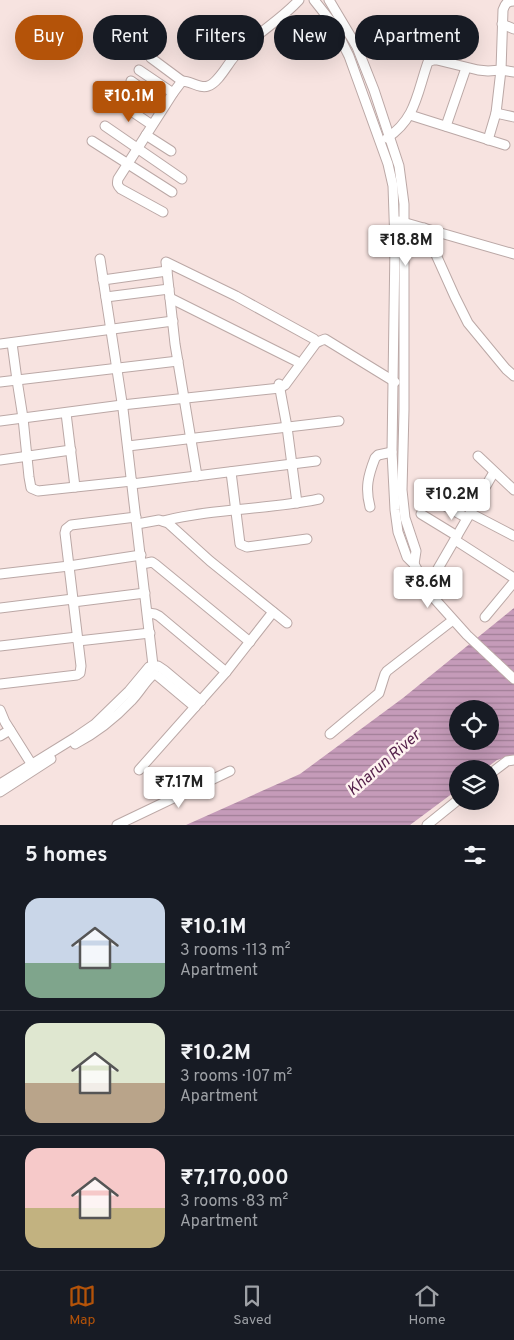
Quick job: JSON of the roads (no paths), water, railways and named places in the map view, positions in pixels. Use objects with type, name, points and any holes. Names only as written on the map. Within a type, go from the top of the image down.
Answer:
[{"type":"street","points":[[154,60],[182,81],[207,87],[219,77],[234,56],[283,16],[299,0]]},
{"type":"street","points":[[314,0],[333,24],[349,56],[388,164],[393,186],[395,244],[392,452],[398,532],[407,557],[414,564],[432,596],[467,635],[514,679]]},
{"type":"street","points":[[329,0],[357,47],[374,90],[399,166],[404,204],[402,490],[405,518],[416,550],[414,564]]},
{"type":"street","points":[[488,140],[495,120],[501,70],[503,10],[505,4],[509,1],[514,1]]},
{"type":"street","points":[[502,24],[514,29]]},
{"type":"street","points":[[380,143],[404,125],[410,115],[428,62],[433,60],[466,68],[514,72]]},
{"type":"street","points":[[446,126],[466,68]]},
{"type":"street","points":[[139,70],[173,92]]},
{"type":"street","points":[[131,81],[165,105]]},
{"type":"street","points":[[163,212],[121,189],[118,186],[118,178],[182,81]]},
{"type":"street","points":[[118,102],[152,124]]},
{"type":"street","points":[[496,113],[514,117]]},
{"type":"street","points":[[410,115],[506,145]]},
{"type":"street","points":[[105,126],[182,179]]},
{"type":"street","points":[[146,135],[171,151]]},
{"type":"street","points":[[92,141],[172,192]]},
{"type":"street","points":[[394,220],[514,254]]},
{"type":"street","points":[[424,228],[468,323],[514,376]]},
{"type":"street","points":[[100,259],[128,446],[154,670],[158,676],[198,704]]},
{"type":"street","points":[[197,476],[178,361],[166,262],[230,293],[314,339]]},
{"type":"street","points":[[103,280],[167,270]]},
{"type":"street","points":[[106,297],[169,293],[296,361]]},
{"type":"street","points":[[0,344],[173,321]]},
{"type":"street","points":[[298,503],[287,427],[278,387],[314,339],[322,334],[329,335],[404,384]]},
{"type":"street","points":[[0,421],[278,387],[285,385],[316,343],[325,339],[393,377]]},
{"type":"street","points":[[12,342],[30,483],[31,488],[34,490],[197,476],[316,461]]},
{"type":"street","points":[[0,382],[178,361]]},
{"type":"street","points":[[66,413],[75,487]]},
{"type":"street","points":[[128,446],[339,421]]},
{"type":"street","points":[[0,460],[71,450]]},
{"type":"street","points":[[370,507],[367,486],[375,458],[378,455],[392,452]]},
{"type":"street","points":[[478,456],[514,490]]},
{"type":"street","points":[[231,472],[236,510],[237,543],[247,547],[307,539]]},
{"type":"street","points":[[424,582],[436,572],[494,472]]},
{"type":"street","points":[[429,496],[514,536]]},
{"type":"street","points":[[58,526],[65,523],[68,526],[136,520],[163,521],[205,513],[319,499]]},
{"type":"street","points":[[395,510],[404,509]]},
{"type":"street","points":[[421,514],[514,580],[485,618]]},
{"type":"street","points":[[163,521],[287,622]]},
{"type":"street","points":[[0,684],[77,675],[80,673],[78,639],[65,533],[68,526]]},
{"type":"street","points":[[0,574],[141,559],[155,564],[250,642]]},
{"type":"street","points":[[0,608],[145,593]]},
{"type":"street","points":[[139,770],[226,672],[273,612]]},
{"type":"street","points":[[148,613],[159,616],[226,672]]},
{"type":"street","points":[[330,734],[379,693],[385,674],[388,671],[453,620]]},
{"type":"street","points":[[0,646],[150,632]]},
{"type":"street","points":[[0,784],[99,730],[131,701],[154,670]]},
{"type":"street","points":[[0,710],[5,725],[33,767]]},
{"type":"street","points":[[0,736],[5,725]]},
{"type":"street","points":[[499,767],[507,761],[514,760]]},
{"type":"street","points":[[0,792],[33,767]]},
{"type":"street","points":[[117,825],[230,771]]},
{"type":"street","points":[[427,825],[449,807]]},
{"type":"water","name":"Kharun River","points":[[514,608],[514,755],[497,760],[449,760],[449,796],[410,825],[186,825],[300,774],[403,698]]}]
